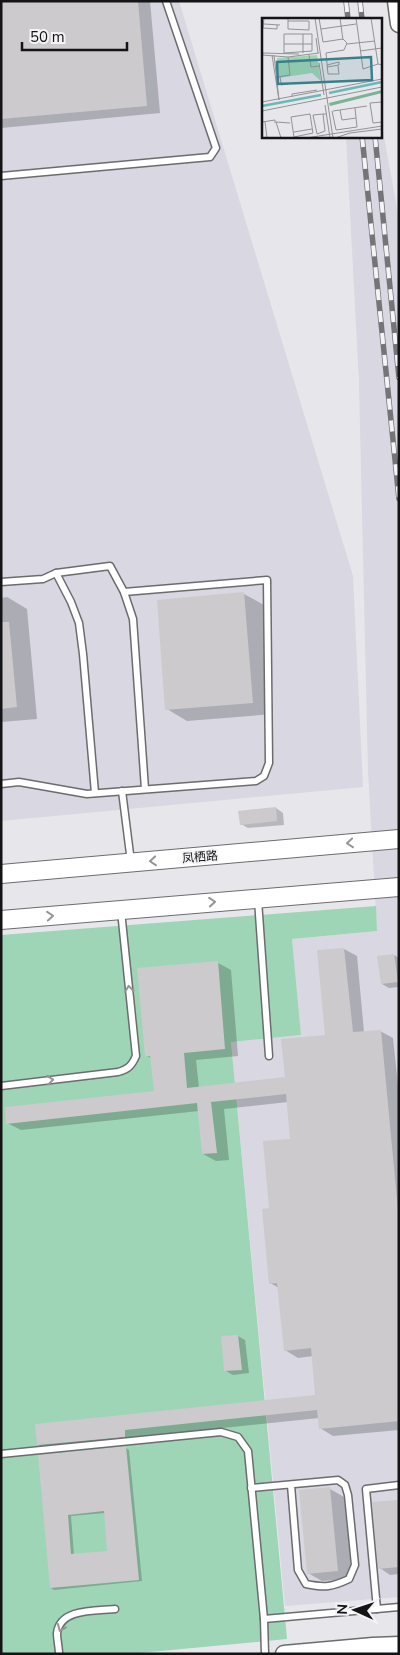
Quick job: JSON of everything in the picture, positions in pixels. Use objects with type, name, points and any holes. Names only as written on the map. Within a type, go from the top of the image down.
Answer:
[{"type":"main road","name":"凤栖路","points":[[1,874],[399,838]]},
{"type":"main road","points":[[1,920],[399,886]]},
{"type":"street","points":[[396,1],[399,24]]},
{"type":"street","points":[[284,1654],[373,1646],[399,1646]]},
{"type":"lane","points":[[1,176],[210,158],[216,148],[166,1]]},
{"type":"lane","points":[[1,582],[43,578],[56,573],[110,566],[124,592],[133,619],[145,789]]},
{"type":"lane","points":[[56,573],[71,602],[79,623],[95,793]]},
{"type":"lane","points":[[1,784],[19,782],[87,794],[256,781],[264,776],[269,763],[267,580],[124,592]]},
{"type":"lane","points":[[122,791],[131,863]]},
{"type":"lane","points":[[258,898],[269,1056]]},
{"type":"lane","points":[[1,1086],[118,1072],[126,1070],[132,1064],[136,1056],[121,910]]},
{"type":"lane","points":[[1,1454],[221,1432],[238,1437],[248,1451],[264,1619],[265,1654]]},
{"type":"lane","points":[[251,1488],[338,1480],[345,1485],[348,1495],[354,1565],[349,1579],[333,1586],[320,1587],[306,1584],[298,1570],[291,1485]]},
{"type":"lane","points":[[377,1609],[366,1489],[399,1486]]},
{"type":"lane","points":[[264,1619],[399,1607]]},
{"type":"lane","points":[[59,1654],[57,1633],[62,1622],[72,1614],[115,1609]]},
{"type":"shaded area","points":[[1,1],[179,1],[353,576],[363,787],[1,821]]},
{"type":"shaded area","points":[[383,132],[399,219],[399,1597],[285,1606],[231,1042],[301,1035],[292,939],[377,931],[368,771],[359,382],[346,138],[382,138]]},
{"type":"green space","points":[[376,906],[377,931],[292,939],[301,1035],[231,1042],[287,1639],[129,1654],[1,1654],[1,935]]},
{"type":"building","points":[[1,1],[138,1],[147,106],[1,119]]},
{"type":"building","points":[[244,592],[253,703],[165,710],[157,600]]},
{"type":"building","points":[[1,622],[9,622],[17,707],[1,709]]},
{"type":"building","points":[[276,807],[277,821],[240,825],[238,811]]},
{"type":"building","points":[[344,948],[353,1032],[381,1030],[399,1221],[399,1421],[319,1429],[317,1410],[125,1430],[125,1437],[37,1445],[35,1424],[315,1395],[311,1348],[284,1351],[277,1283],[269,1284],[262,1209],[269,1208],[263,1141],[290,1139],[286,1094],[211,1102],[217,1153],[202,1154],[197,1103],[6,1124],[5,1107],[154,1091],[150,1056],[145,1056],[137,968],[218,961],[225,1049],[184,1053],[187,1088],[285,1077],[281,1039],[325,1035],[317,950]]},
{"type":"building","points":[[394,954],[398,982],[381,984],[377,956]]},
{"type":"building","points":[[238,1335],[242,1370],[224,1371],[221,1336]]},
{"type":"building","points":[[126,1446],[139,1580],[50,1588],[38,1455]],"holes":[[[104,1511],[107,1551],[71,1554],[68,1515]]]},
{"type":"building","points":[[330,1487],[338,1571],[307,1574],[299,1490]]},
{"type":"building","points":[[398,1500],[399,1567],[378,1569],[372,1502]]},
{"type":"railway","points":[[346,1],[348,18]]},
{"type":"railway","points":[[360,1],[362,18]]},
{"type":"railway","points":[[362,138],[399,499]]},
{"type":"railway","points":[[375,138],[399,378]]}]
